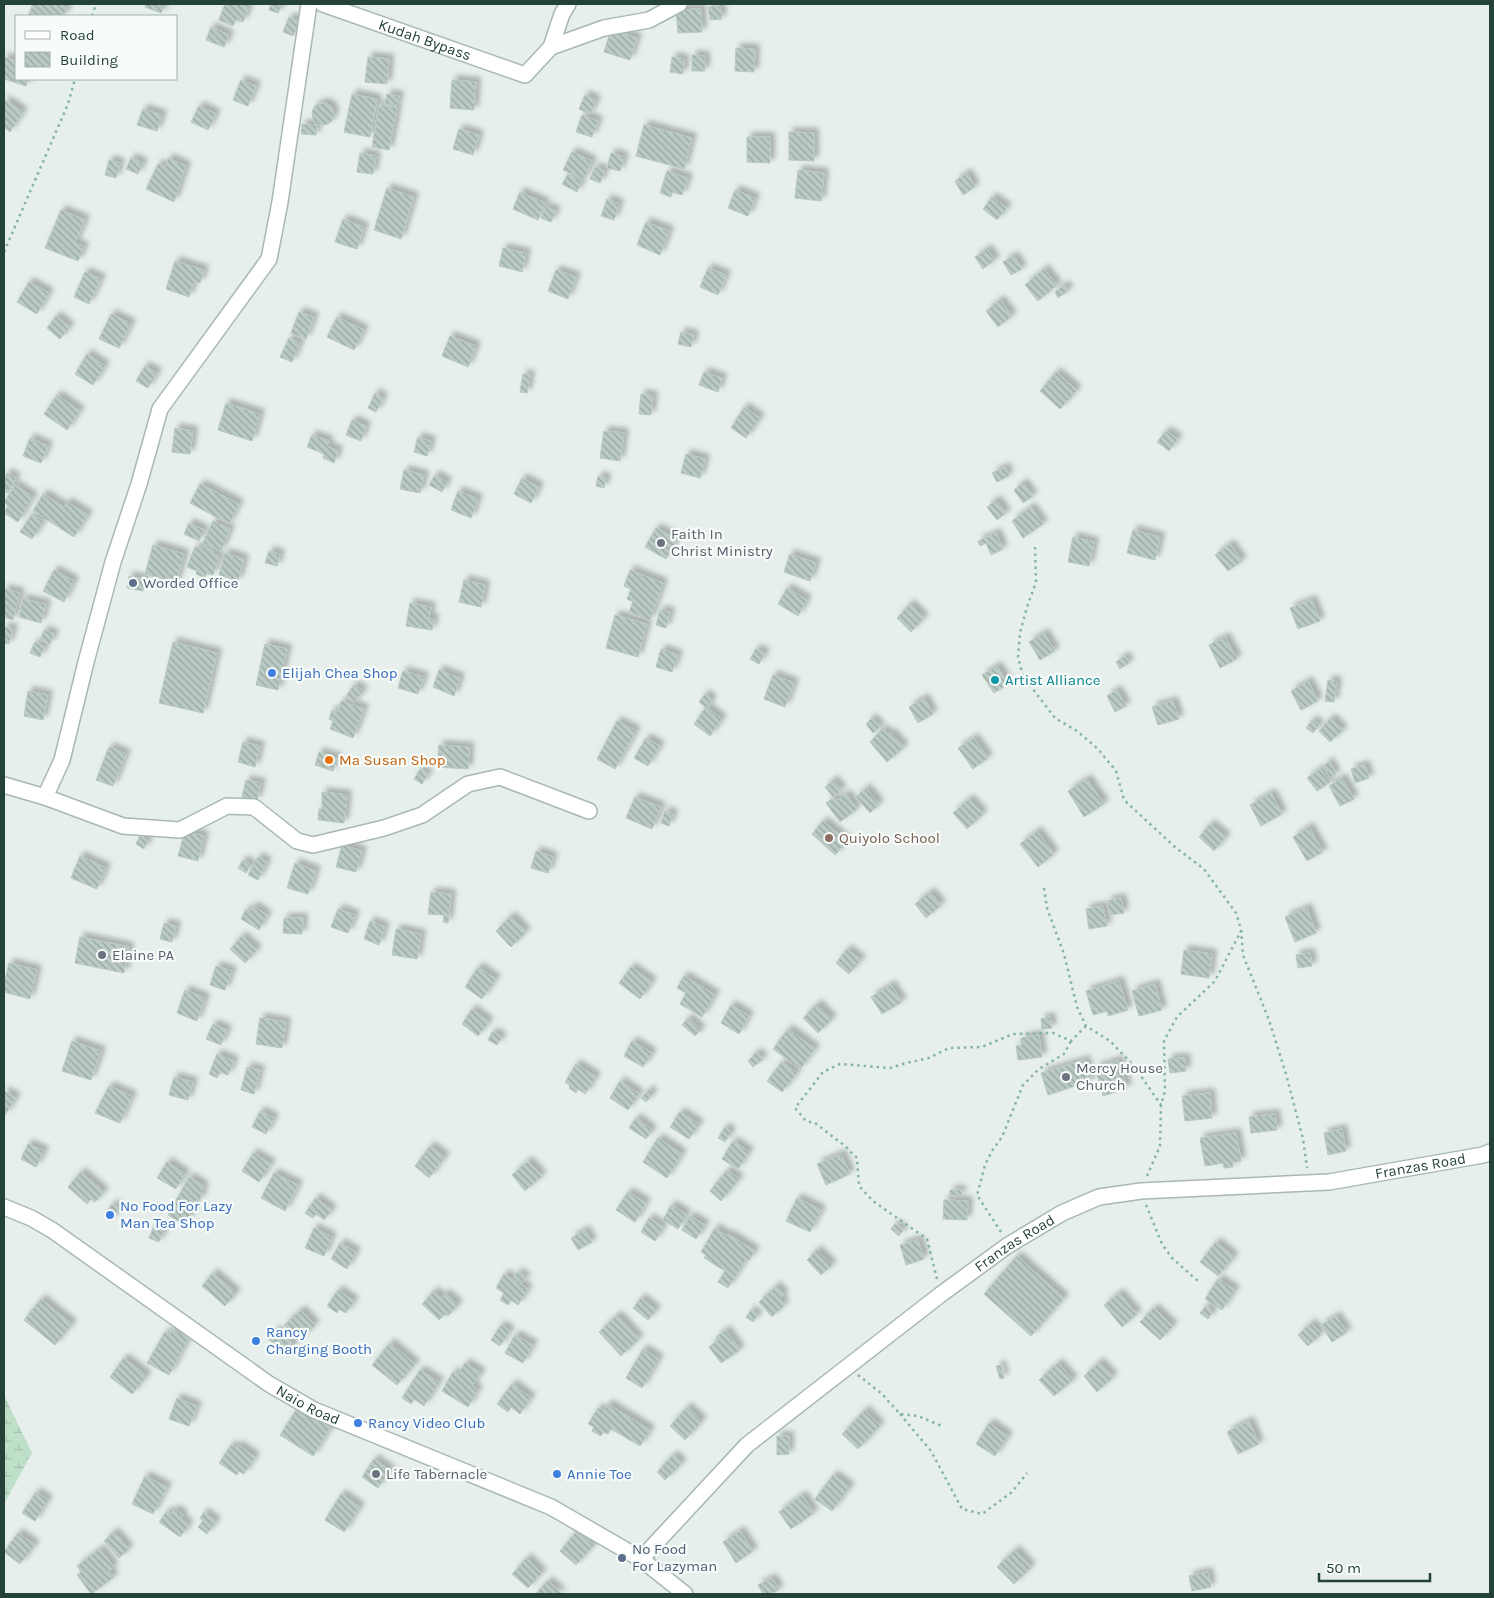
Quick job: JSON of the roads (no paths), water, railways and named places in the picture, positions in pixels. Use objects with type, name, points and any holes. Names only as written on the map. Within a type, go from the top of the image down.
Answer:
[{"type":"street","points":[[45,797],[62,760],[113,562],[139,484],[160,409],[269,259],[280,202],[309,4]]},
{"type":"street","name":"Kudah Bypass","points":[[323,4],[525,75],[551,46]]},
{"type":"street","points":[[551,46],[562,14],[568,4]]},
{"type":"street","points":[[551,46],[604,28],[649,20],[679,4]]},
{"type":"street","points":[[4,785],[45,797],[123,826],[180,830],[227,806],[254,807],[297,841],[313,845],[384,828],[422,815],[468,784],[500,777],[589,811]]},
{"type":"street","name":"Franzas Road","points":[[641,1559],[747,1445],[940,1295],[1007,1246],[1062,1213],[1099,1197],[1141,1191],[1329,1182],[1483,1155],[1490,1152]]},
{"type":"street","name":"Naio Road","points":[[4,1207],[31,1218],[52,1230],[269,1384],[314,1410],[551,1507],[641,1559],[685,1594]]},
{"type":"place","name":"Faith In Christ Ministry","points":[[661,543]]},
{"type":"place","name":"Worded Office","points":[[133,583]]},
{"type":"place","name":"Elijah Chea Shop","points":[[272,673]]},
{"type":"place","name":"Artist Alliance","points":[[995,680]]},
{"type":"place","name":"Ma Susan Shop","points":[[329,760]]},
{"type":"place","name":"Quiyolo School","points":[[829,838]]},
{"type":"place","name":"Elaine PA","points":[[102,955]]},
{"type":"place","name":"Mercy House Church","points":[[1066,1077]]},
{"type":"place","name":"No Food For Lazy Man Tea Shop","points":[[110,1215]]},
{"type":"place","name":"Rancy Charging Booth","points":[[256,1341]]},
{"type":"place","name":"Rancy Video Club","points":[[358,1423]]},
{"type":"place","name":"Life Tabernacle","points":[[376,1474]]},
{"type":"place","name":"Annie Toe","points":[[557,1474]]},
{"type":"place","name":"No Food For Lazyman","points":[[622,1558]]}]
